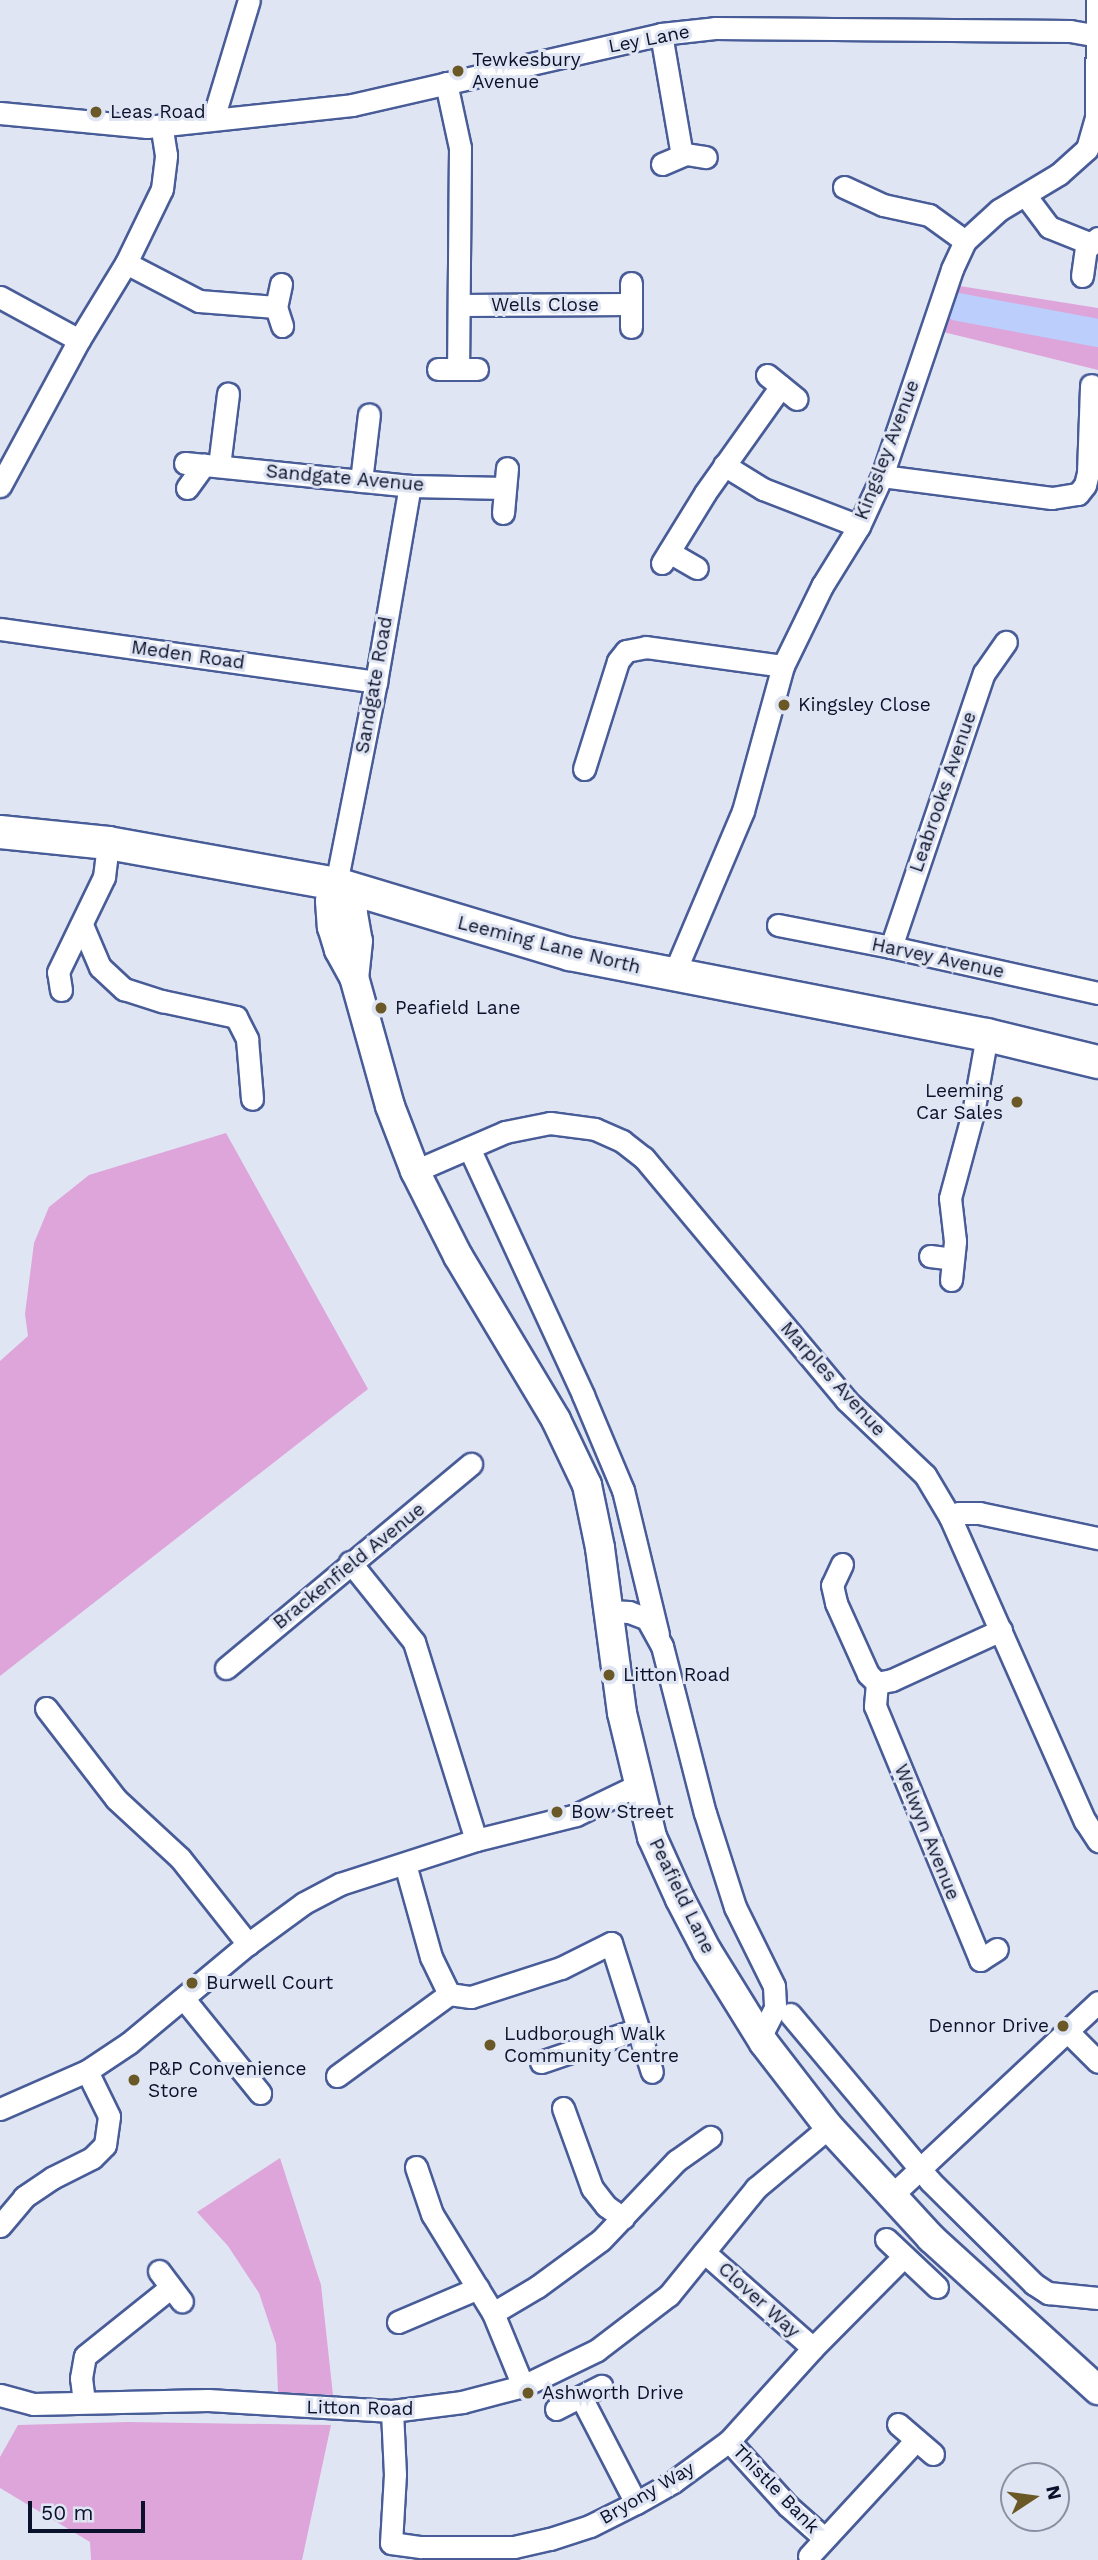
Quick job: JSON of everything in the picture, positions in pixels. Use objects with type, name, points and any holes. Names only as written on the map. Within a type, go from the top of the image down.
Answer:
[{"type":"highway","name":"Leeming Lane North","points":[[0,832],[108,843],[335,884],[570,954],[988,1035],[1098,1062]]},
{"type":"main road","name":"Peafield Lane","points":[[335,884],[330,901],[332,927],[339,950],[354,977],[390,1106],[415,1171],[458,1256],[574,1453],[594,1513],[622,1713],[638,1784],[652,1837],[680,1899],[707,1951],[760,2037],[829,2127],[931,2238],[1098,2389]]},
{"type":"street","points":[[213,119],[249,0]]},
{"type":"street","name":"Kingsley Avenue","points":[[673,976],[743,811],[783,666],[822,586],[859,526],[881,476],[949,276],[965,241],[976,227],[1059,174],[1087,149],[1096,118],[1097,0]]},
{"type":"street","name":"Ley Lane","points":[[0,113],[123,127],[352,105],[661,34],[715,28],[1070,31],[1097,36]]},
{"type":"street","points":[[661,34],[682,155]]},
{"type":"street","points":[[446,83],[460,148],[458,369]]},
{"type":"street","points":[[0,486],[79,340],[126,263],[162,189],[166,155],[161,125]]},
{"type":"street","points":[[662,164],[682,155],[706,157]]},
{"type":"street","points":[[844,187],[883,205],[929,215],[965,241]]},
{"type":"street","points":[[1025,195],[1049,227],[1094,240],[1083,276]]},
{"type":"street","points":[[126,263],[199,301],[279,316],[281,284]]},
{"type":"street","name":"Wells Close","points":[[460,305],[631,294],[631,327]]},
{"type":"street","points":[[0,297],[79,340]]},
{"type":"street","points":[[881,476],[1052,498],[1078,494],[1088,472],[1086,384]]},
{"type":"street","points":[[697,568],[666,558],[724,465],[782,387]]},
{"type":"street","points":[[187,488],[202,465],[228,394]]},
{"type":"street","points":[[361,481],[369,414]]},
{"type":"street","name":"Sandgate Avenue","points":[[202,465],[410,486],[506,478],[503,513]]},
{"type":"street","points":[[724,465],[763,489],[859,526]]},
{"type":"street","name":"Sandgate Road","points":[[335,884],[376,682],[410,486]]},
{"type":"street","name":"Meden Road","points":[[0,629],[376,682]]},
{"type":"street","name":"Leabrooks Avenue","points":[[891,947],[984,673],[1007,643]]},
{"type":"street","points":[[581,755],[618,662],[626,651],[646,647],[783,666]]},
{"type":"street","points":[[61,990],[58,972],[104,877],[108,843]]},
{"type":"street","points":[[82,925],[100,967],[124,989],[162,1001],[236,1017],[247,1039],[252,1098]]},
{"type":"street","name":"Harvey Avenue","points":[[778,925],[1097,990]]},
{"type":"street","points":[[930,1256],[952,1270],[954,1227],[950,1214],[950,1198],[973,1113],[988,1035]]},
{"type":"street","name":"Marples Avenue","points":[[415,1171],[524,1126],[569,1124],[595,1129],[622,1141],[644,1158],[846,1400],[925,1475],[950,1517],[1084,1821],[1098,1841]]},
{"type":"street","points":[[469,1148],[583,1395],[623,1490],[709,1826],[736,1907],[774,1986],[775,2008],[760,2037]]},
{"type":"street","name":"Brackenfield Avenue","points":[[226,1668],[350,1562],[471,1464]]},
{"type":"street","points":[[950,1517],[960,1513],[979,1513],[1098,1538]]},
{"type":"street","points":[[350,1562],[414,1643],[476,1840]]},
{"type":"street","name":"Welwyn Avenue","points":[[842,1564],[832,1585],[836,1604],[868,1674],[877,1684],[875,1706],[980,1960],[997,1950]]},
{"type":"street","points":[[608,1611],[637,1614],[647,1619],[658,1635]]},
{"type":"street","points":[[877,1684],[892,1680],[1001,1630]]},
{"type":"street","points":[[47,1708],[116,1799],[180,1858],[248,1944]]},
{"type":"street","points":[[0,2109],[86,2071],[129,2043],[248,1944],[304,1903],[328,1890],[476,1840],[576,1815],[638,1784]]},
{"type":"street","points":[[405,1864],[431,1957],[449,1994]]},
{"type":"street","points":[[337,2076],[449,1994],[471,1997],[561,1969],[611,1943],[652,2072]]},
{"type":"street","points":[[184,1999],[260,2094]]},
{"type":"street","points":[[891,2196],[1098,2003]]},
{"type":"street","points":[[790,2014],[919,2168],[1034,2284],[1048,2293],[1098,2298]]},
{"type":"street","points":[[541,2062],[638,2029]]},
{"type":"street","points":[[1068,2032],[1098,2062]]},
{"type":"street","points":[[0,2226],[24,2197],[52,2178],[92,2158],[105,2145],[109,2116],[86,2071]]},
{"type":"street","points":[[564,2108],[579,2127],[592,2188],[606,2206],[623,2218]]},
{"type":"street","name":"Litton Road","points":[[0,2395],[33,2404],[208,2400],[392,2411],[462,2402],[523,2386],[597,2350],[669,2295],[756,2188],[829,2127]]},
{"type":"street","points":[[493,2313],[537,2287],[601,2240],[676,2161],[712,2138]]},
{"type":"street","points":[[414,2181],[493,2313],[523,2386]]},
{"type":"street","points":[[886,2239],[937,2287]]},
{"type":"street","name":"Clover Way","points":[[705,2252],[813,2348]]},
{"type":"street","name":"Bryony Way","points":[[392,2411],[395,2474],[391,2543],[514,2553],[590,2526],[636,2503],[673,2482],[729,2441],[813,2348],[904,2256]]},
{"type":"street","points":[[84,2402],[81,2378],[85,2357],[171,2286]]},
{"type":"street","points":[[411,2324],[478,2288]]},
{"type":"street","points":[[556,2409],[601,2386]]},
{"type":"street","points":[[581,2397],[636,2503]]},
{"type":"street","points":[[898,2424],[933,2454]]},
{"type":"street","name":"Thistle Bank","points":[[809,2556],[916,2440]]},
{"type":"street","name":"Thistle Bank","points":[[729,2441],[788,2506],[824,2538]]},
{"type":"shaded area","points":[[947,284],[1098,308],[1098,370],[931,329]]},
{"type":"shaded area","points":[[226,1133],[368,1389],[0,1676],[0,1361],[28,1336],[25,1314],[34,1243],[49,1207],[89,1175]]},
{"type":"shaded area","points":[[280,2158],[321,2285],[333,2395],[278,2392],[276,2344],[259,2293],[228,2246],[197,2212]]},
{"type":"shaded area","points":[[128,2422],[331,2425],[302,2560],[91,2560],[90,2542],[0,2488],[0,2457],[18,2425]]},
{"type":"waterway","points":[[958,307],[1098,333]]},
{"type":"place","name":"Tewkesbury Avenue","points":[[458,71]]},
{"type":"place","name":"Leas Road","points":[[96,112]]},
{"type":"place","name":"Kingsley Close","points":[[784,705]]},
{"type":"place","name":"Peafield Lane","points":[[381,1008]]},
{"type":"place","name":"Leeming Car Sales","points":[[1017,1102]]},
{"type":"place","name":"Litton Road","points":[[609,1675]]},
{"type":"place","name":"Bow Street","points":[[557,1812]]},
{"type":"place","name":"Burwell Court","points":[[192,1983]]},
{"type":"place","name":"Dennor Drive","points":[[1063,2026]]},
{"type":"place","name":"Ludborough Walk Community Centre","points":[[490,2045]]},
{"type":"place","name":"P&P Convenience Store","points":[[134,2080]]},
{"type":"place","name":"Ashworth Drive","points":[[528,2393]]}]
